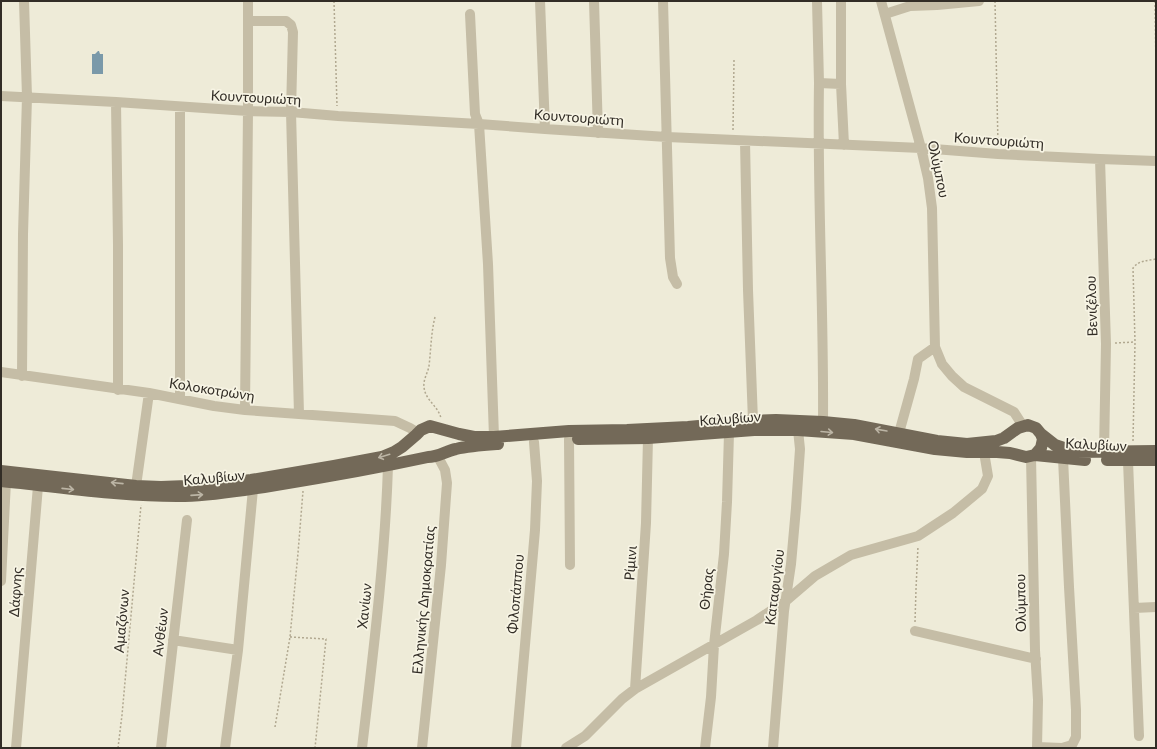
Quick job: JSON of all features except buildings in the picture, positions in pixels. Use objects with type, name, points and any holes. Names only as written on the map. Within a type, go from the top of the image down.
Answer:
[{"type":"main road","name":"Καλυβίων","points":[[3,478],[38,486],[139,490],[251,480],[382,457],[402,447],[425,427],[437,428],[474,437],[494,437],[569,431],[688,427],[776,420],[854,425],[967,444],[996,442],[1019,428],[1032,426],[1055,445],[1065,449],[1076,452],[1104,452],[1156,460]]},
{"type":"main road","points":[[417,434],[415,440],[417,449],[424,455],[435,455],[443,450],[446,441],[442,432],[437,428]]},
{"type":"main road","points":[[1019,428],[1012,437],[1011,443],[1017,454],[1029,456],[1041,448],[1043,444],[1041,434]]},
{"type":"main road","name":"Καλυβίων","points":[[3,478],[139,490],[187,496],[252,489],[304,481],[388,466],[435,455],[456,448],[569,439],[648,438],[776,429],[854,434],[951,450],[1010,453],[1077,460],[1130,456],[1156,451]]},
{"type":"street","points":[[22,376],[23,234],[27,97],[24,1]]},
{"type":"street","points":[[245,410],[248,1]]},
{"type":"street","points":[[540,1],[545,129]]},
{"type":"street","points":[[594,1],[598,133]]},
{"type":"street","points":[[663,1],[670,258],[673,277],[677,284]]},
{"type":"street","points":[[817,1],[819,83],[818,144],[824,352],[823,422]]},
{"type":"street","points":[[841,1],[844,145]]},
{"type":"street","name":"Ολύμπου","points":[[882,1],[928,178],[932,208],[935,347]]},
{"type":"street","points":[[885,14],[910,6],[979,1]]},
{"type":"street","points":[[470,14],[475,114],[480,124],[488,264],[494,437]]},
{"type":"street","points":[[248,21],[286,21],[291,25],[293,32],[292,112],[299,414]]},
{"type":"street","points":[[819,83],[842,84]]},
{"type":"street","name":"Κουντουριώτη","points":[[1,96],[248,111],[292,112],[667,137],[921,148],[1100,160],[1156,161]]},
{"type":"street","points":[[116,102],[118,390]]},
{"type":"street","points":[[180,107],[180,399]]},
{"type":"street","points":[[745,141],[748,290],[753,421]]},
{"type":"street","name":"Βενιζέλου","points":[[1100,160],[1106,344],[1104,452]]},
{"type":"street","points":[[899,433],[918,359],[935,347],[942,364],[952,376],[964,387],[1014,412],[1019,428]]},
{"type":"street","name":"Κολοκοτρώνη","points":[[1,372],[118,390],[149,393],[214,406],[245,410],[395,422],[410,428],[417,434]]},
{"type":"street","points":[[139,490],[149,393]]},
{"type":"street","name":"Καταφυγίου","points":[[773,748],[783,627],[796,508],[800,449],[798,430]]},
{"type":"street","name":"Θήρας","points":[[705,748],[724,554],[729,433]]},
{"type":"street","name":"Ρίμινι","points":[[635,689],[646,523],[648,438]]},
{"type":"street","points":[[569,439],[570,565]]},
{"type":"street","name":"Φιλοπάππου","points":[[516,748],[535,530],[537,481],[534,442]]},
{"type":"street","points":[[566,748],[585,736],[635,689],[757,620],[787,600],[814,576],[851,555],[918,536],[953,513],[982,489],[988,476],[984,452]]},
{"type":"street","name":"Ελληνικής Δημοκρατίας","points":[[422,748],[447,483],[445,470],[435,455]]},
{"type":"street","name":"Ολύμπου","points":[[1029,456],[1038,700],[1037,748]]},
{"type":"street","points":[[1130,456],[1139,736]]},
{"type":"street","points":[[1037,748],[1062,748],[1072,745],[1076,737],[1064,458]]},
{"type":"street","name":"Χανίων","points":[[362,748],[381,579],[387,512],[388,466]]},
{"type":"street","points":[[1,581],[3,478]]},
{"type":"street","name":"Δάφνης","points":[[16,748],[38,486]]},
{"type":"street","points":[[225,748],[238,650],[252,489]]},
{"type":"street","name":"Ανθέων","points":[[161,748],[187,520]]},
{"type":"street","points":[[1134,608],[1156,607]]},
{"type":"street","points":[[915,631],[1036,659]]},
{"type":"street","points":[[173,640],[238,650]]},
{"type":"street","points":[[584,748],[585,736]]},
{"type":"path","points":[[334,1],[338,116]]},
{"type":"path","points":[[995,1],[998,154]]},
{"type":"path","points":[[1155,1],[1156,67]]},
{"type":"path","points":[[733,140],[734,60]]},
{"type":"path","points":[[1130,456],[1135,342],[1133,268],[1143,261],[1156,259]]},
{"type":"path","points":[[435,317],[432,329],[429,368],[424,386],[427,397],[442,419],[437,428]]},
{"type":"path","points":[[1106,344],[1135,342]]},
{"type":"path","points":[[275,727],[290,637],[304,481]]},
{"type":"path","name":"Αμαζόνων","points":[[118,748],[122,715],[139,490]]},
{"type":"path","points":[[915,631],[918,536]]},
{"type":"path","points":[[290,637],[326,639],[316,748]]},
{"type":"water","points":[[98,51],[100,54],[103,54],[103,74],[92,74],[92,54],[95,54]]}]
